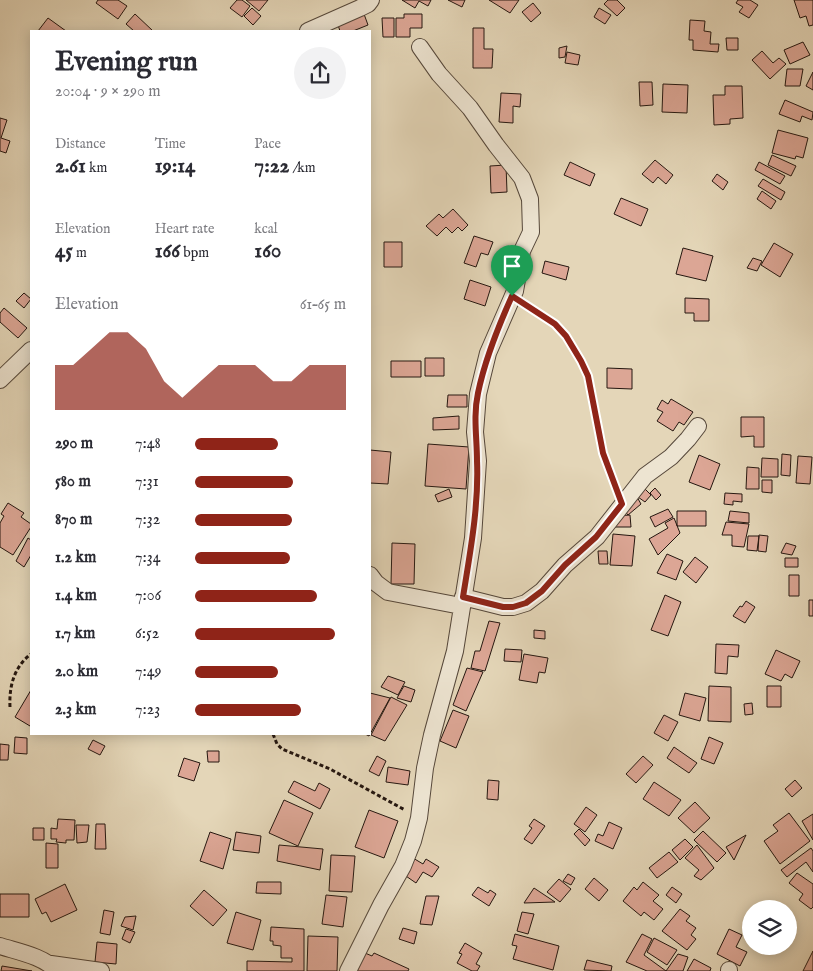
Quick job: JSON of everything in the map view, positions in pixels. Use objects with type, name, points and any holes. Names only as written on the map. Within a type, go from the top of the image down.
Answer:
[{"type":"street","points":[[310,30],[360,8],[371,0]]},
{"type":"street","points":[[348,971],[402,866],[413,841],[419,818],[425,768],[455,652],[473,538],[478,461],[475,432],[478,394],[488,353],[518,280],[522,251],[531,232],[530,199],[522,178],[470,108],[439,74],[420,47]]},
{"type":"street","points":[[0,380],[30,351]]},
{"type":"street","points":[[371,577],[388,592],[503,607],[513,607],[526,603],[542,591],[565,565],[596,537],[645,476],[671,457],[698,426]]},
{"type":"street","points":[[0,946],[34,957],[54,968],[101,971]]},
{"type":"path","points":[[512,296],[555,324],[566,336],[581,361],[588,376],[603,453],[622,504]]},
{"type":"path","points":[[10,707],[9,692],[12,679],[30,655]]},
{"type":"path","points":[[274,735],[277,744],[282,749],[330,769],[419,818]]},
{"type":"building","points":[[98,0],[118,0],[127,6],[118,19],[96,3]]},
{"type":"building","points":[[237,0],[242,0],[250,6],[242,17],[230,8]]},
{"type":"building","points":[[246,0],[268,0],[259,11]]},
{"type":"building","points":[[402,0],[431,0],[428,6],[419,1],[415,8]]},
{"type":"building","points":[[448,0],[465,0],[462,7]]},
{"type":"building","points":[[489,0],[519,0],[510,13]]},
{"type":"building","points":[[608,0],[617,0],[625,8],[617,16],[604,4]]},
{"type":"building","points":[[738,0],[750,0],[758,5],[749,18],[739,12],[743,7],[736,3]]},
{"type":"building","points":[[794,0],[813,0],[813,25],[809,26],[806,16],[800,18]]},
{"type":"building","points":[[533,3],[541,13],[531,22],[522,12]]},
{"type":"building","points":[[252,8],[261,16],[253,25],[244,16]]},
{"type":"building","points":[[599,8],[611,15],[605,24],[594,17]]},
{"type":"building","points":[[135,14],[152,30],[133,30],[126,24]]},
{"type":"building","points":[[364,14],[368,25],[356,30],[340,30],[338,25]]},
{"type":"building","points":[[404,14],[422,14],[422,28],[410,28],[410,37],[396,37],[396,18],[404,18]]},
{"type":"building","points":[[48,18],[65,30],[39,30]]},
{"type":"building","points":[[382,18],[394,18],[394,37],[383,37]]},
{"type":"building","points":[[690,20],[705,21],[704,31],[711,32],[710,44],[719,44],[718,52],[693,50],[693,40],[689,40]]},
{"type":"building","points":[[473,28],[484,28],[484,49],[493,49],[492,68],[473,68]]},
{"type":"building","points":[[726,38],[738,38],[738,50],[727,50]]},
{"type":"building","points":[[803,42],[810,55],[790,64],[784,50]]},
{"type":"building","points":[[567,46],[565,57],[559,58],[559,48]]},
{"type":"building","points":[[762,51],[773,63],[779,58],[786,64],[770,79],[752,60]]},
{"type":"building","points":[[567,52],[580,55],[578,65],[565,63]]},
{"type":"building","points":[[787,69],[803,69],[800,86],[785,86]]},
{"type":"building","points":[[813,72],[813,90],[806,86]]},
{"type":"building","points":[[639,82],[652,82],[653,105],[640,106]]},
{"type":"building","points":[[663,84],[688,85],[687,113],[662,112]]},
{"type":"building","points":[[725,86],[742,86],[743,118],[730,119],[730,124],[714,125],[713,95],[725,95]]},
{"type":"building","points":[[501,93],[521,94],[520,107],[513,106],[513,123],[499,122]]},
{"type":"building","points":[[785,100],[813,112],[812,120],[802,116],[800,122],[779,114]]},
{"type":"building","points":[[0,118],[7,120],[1,138],[10,141],[6,153],[0,151]]},
{"type":"building","points":[[778,130],[808,138],[803,158],[796,156],[795,159],[772,153]]},
{"type":"building","points":[[772,155],[796,166],[791,176],[768,165]]},
{"type":"building","points":[[655,160],[673,175],[666,184],[658,177],[653,183],[642,174]]},
{"type":"building","points":[[570,162],[595,174],[590,186],[564,175]]},
{"type":"building","points":[[759,162],[785,176],[780,184],[755,170]]},
{"type":"building","points":[[506,165],[507,192],[491,193],[490,166]]},
{"type":"building","points":[[717,174],[728,182],[723,190],[712,181]]},
{"type":"building","points":[[763,179],[785,192],[781,200],[758,186]]},
{"type":"building","points":[[762,191],[776,201],[771,209],[757,199]]},
{"type":"building","points":[[621,198],[648,209],[641,226],[614,214]]},
{"type":"building","points":[[453,209],[468,225],[462,231],[458,227],[452,233],[446,227],[437,236],[426,226],[439,214],[443,218]]},
{"type":"building","points":[[474,236],[493,242],[488,255],[481,253],[476,267],[464,263]]},
{"type":"building","points":[[384,242],[402,242],[402,267],[384,267]]},
{"type":"building","points":[[774,243],[793,254],[780,277],[761,265]]},
{"type":"building","points":[[683,248],[713,256],[706,281],[676,274]]},
{"type":"building","points":[[753,258],[762,261],[757,271],[747,268]]},
{"type":"building","points":[[545,261],[569,267],[566,280],[542,273]]},
{"type":"building","points":[[470,280],[491,287],[485,306],[464,299]]},
{"type":"building","points":[[24,293],[30,298],[24,308],[16,301]]},
{"type":"building","points":[[685,298],[709,299],[709,321],[694,321],[694,313],[685,313]]},
{"type":"building","points":[[4,308],[27,328],[18,338],[0,322],[0,313]]},
{"type":"building","points":[[425,358],[444,358],[444,376],[425,376]]},
{"type":"building","points":[[391,361],[421,361],[421,377],[391,377]]},
{"type":"building","points":[[607,368],[632,369],[632,389],[607,388]]},
{"type":"building","points":[[448,395],[467,395],[467,407],[447,407]]},
{"type":"building","points":[[671,399],[693,412],[684,425],[679,422],[673,431],[657,421],[663,412],[657,409],[662,400],[668,404]]},
{"type":"building","points":[[459,416],[459,429],[433,430],[433,418]]},
{"type":"building","points":[[741,417],[764,417],[764,447],[754,447],[754,436],[741,437]]},
{"type":"building","points":[[428,444],[469,447],[466,489],[425,486]]},
{"type":"building","points":[[371,450],[391,452],[388,484],[371,483]]},
{"type":"building","points":[[782,454],[791,455],[790,476],[781,475]]},
{"type":"building","points":[[699,455],[720,464],[710,490],[689,482]]},
{"type":"building","points":[[798,456],[812,457],[810,484],[796,483]]},
{"type":"building","points":[[762,458],[778,459],[778,477],[761,477]]},
{"type":"building","points":[[747,467],[759,468],[759,489],[746,489]]},
{"type":"building","points":[[762,480],[772,480],[772,493],[762,492]]},
{"type":"building","points":[[655,488],[661,495],[656,500],[650,493]]},
{"type":"building","points":[[449,489],[452,497],[438,502],[435,495]]},
{"type":"building","points":[[645,489],[651,495],[645,502],[638,497]]},
{"type":"building","points":[[725,493],[742,494],[742,502],[733,501],[733,505],[724,504]]},
{"type":"building","points":[[637,497],[641,504],[628,515],[622,508]]},
{"type":"building","points":[[8,503],[24,513],[21,517],[30,523],[30,529],[13,555],[0,547],[0,523],[4,516],[1,514]]},
{"type":"building","points":[[668,509],[673,517],[655,527],[650,517]]},
{"type":"building","points":[[677,511],[706,511],[706,526],[677,526]]},
{"type":"building","points":[[730,511],[749,513],[749,523],[728,521]]},
{"type":"building","points":[[630,515],[631,527],[615,527],[614,516]]},
{"type":"building","points":[[674,518],[680,533],[658,555],[649,539],[668,528],[665,523]]},
{"type":"building","points":[[726,522],[749,524],[744,547],[732,546],[732,535],[722,535]]},
{"type":"building","points":[[613,534],[635,536],[632,566],[610,565]]},
{"type":"building","points":[[759,535],[768,536],[766,552],[758,551]]},
{"type":"building","points":[[748,536],[759,536],[757,551],[747,550]]},
{"type":"building","points":[[28,538],[30,539],[30,557],[24,567],[16,561]]},
{"type":"building","points":[[392,543],[415,544],[414,584],[391,584]]},
{"type":"building","points":[[786,543],[796,546],[792,555],[781,553]]},
{"type":"building","points":[[598,551],[607,551],[608,564],[599,564]]},
{"type":"building","points":[[667,554],[683,561],[676,580],[657,573]]},
{"type":"building","points":[[695,557],[708,567],[696,583],[683,572]]},
{"type":"building","points":[[785,558],[798,558],[798,567],[785,567]]},
{"type":"building","points":[[789,575],[799,575],[799,596],[789,596]]},
{"type":"building","points":[[665,595],[681,602],[668,636],[651,630]]},
{"type":"building","points":[[809,600],[813,600],[813,616],[809,616]]},
{"type":"building","points":[[746,601],[755,607],[745,623],[733,616]]},
{"type":"building","points":[[489,621],[500,623],[485,671],[471,668],[475,651],[480,651]]},
{"type":"building","points":[[534,630],[545,631],[545,639],[534,638]]},
{"type":"building","points":[[716,644],[739,645],[738,657],[728,656],[727,674],[715,673]]},
{"type":"building","points":[[505,649],[522,650],[521,662],[504,661]]},
{"type":"building","points":[[776,650],[800,661],[792,678],[785,674],[781,681],[765,674]]},
{"type":"building","points":[[524,654],[548,658],[545,673],[539,672],[537,683],[519,680]]},
{"type":"building","points":[[467,668],[483,672],[466,711],[453,705]]},
{"type":"building","points":[[388,676],[405,682],[398,695],[381,687]]},
{"type":"building","points":[[404,686],[415,690],[411,702],[397,698]]},
{"type":"building","points":[[709,686],[731,687],[731,722],[708,721]]},
{"type":"building","points":[[767,686],[781,686],[781,707],[767,707]]},
{"type":"building","points":[[30,692],[30,726],[15,717]]},
{"type":"building","points":[[371,693],[390,698],[371,732]]},
{"type":"building","points":[[685,693],[706,698],[700,721],[679,715]]},
{"type":"building","points":[[391,697],[407,705],[385,741],[371,735]]},
{"type":"building","points":[[752,703],[753,714],[745,715],[744,704]]},
{"type":"building","points":[[453,710],[469,716],[456,748],[440,741]]},
{"type":"building","points":[[664,715],[678,722],[668,741],[654,733]]},
{"type":"building","points":[[15,737],[27,738],[27,754],[14,753]]},
{"type":"building","points":[[709,737],[723,743],[714,764],[701,759]]},
{"type":"building","points":[[93,740],[105,746],[100,755],[88,749]]},
{"type":"building","points":[[0,744],[9,745],[8,760],[0,760]]},
{"type":"building","points":[[674,747],[697,763],[689,773],[667,758]]},
{"type":"building","points":[[207,751],[219,751],[219,762],[208,762]]},
{"type":"building","points":[[377,756],[386,761],[379,776],[369,771]]},
{"type":"building","points":[[643,756],[653,765],[636,783],[626,774]]},
{"type":"building","points":[[184,758],[200,763],[194,781],[178,776]]},
{"type":"building","points":[[388,767],[410,771],[408,785],[386,782]]},
{"type":"building","points":[[488,780],[499,781],[498,800],[487,799]]},
{"type":"building","points":[[795,780],[802,788],[792,797],[785,789]]},
{"type":"building","points":[[294,781],[315,791],[319,783],[330,789],[320,809],[288,792]]},
{"type":"building","points":[[654,782],[681,800],[669,816],[643,799]]},
{"type":"building","points":[[284,800],[313,813],[298,846],[269,833]]},
{"type":"building","points":[[695,802],[710,818],[694,833],[678,818]]},
{"type":"building","points":[[586,807],[597,815],[585,832],[574,824]]},
{"type":"building","points":[[369,810],[398,821],[384,858],[355,847]]},
{"type":"building","points":[[789,813],[810,841],[780,864],[764,841],[778,831],[773,825]]},
{"type":"building","points":[[813,814],[813,840],[802,821]]},
{"type":"building","points":[[58,819],[75,820],[74,840],[66,840],[66,843],[56,842],[57,839],[51,839],[51,828],[57,829]]},
{"type":"building","points":[[534,819],[545,826],[532,844],[524,839],[532,828],[529,826]]},
{"type":"building","points":[[609,822],[622,828],[613,849],[595,841],[598,834],[603,836]]},
{"type":"building","points":[[96,824],[105,824],[106,849],[95,849]]},
{"type":"building","points":[[76,825],[89,825],[87,842],[77,843]]},
{"type":"building","points":[[33,828],[44,828],[44,840],[33,840]]},
{"type":"building","points":[[579,829],[590,840],[585,846],[574,834]]},
{"type":"building","points":[[703,831],[726,853],[717,862],[694,840]]},
{"type":"building","points":[[210,832],[231,839],[223,869],[200,861]]},
{"type":"building","points":[[236,832],[261,836],[259,853],[233,850]]},
{"type":"building","points":[[746,835],[734,860],[726,847]]},
{"type":"building","points":[[685,839],[693,847],[680,860],[672,850]]},
{"type":"building","points":[[46,843],[58,844],[58,868],[46,868]]},
{"type":"building","points":[[279,845],[323,849],[320,870],[277,861]]},
{"type":"building","points":[[697,845],[714,868],[701,880],[694,876],[699,870],[685,858]]},
{"type":"building","points":[[811,848],[813,851],[813,872],[806,862],[787,877],[781,870]]},
{"type":"building","points":[[669,852],[678,862],[657,878],[649,868]]},
{"type":"building","points":[[331,855],[355,856],[352,892],[329,891]]},
{"type":"building","points":[[413,858],[423,864],[426,859],[439,867],[432,877],[423,872],[416,883],[403,874]]},
{"type":"building","points":[[797,873],[813,884],[813,907],[811,909],[799,900],[803,894],[789,883]]},
{"type":"building","points":[[568,874],[575,878],[571,885],[563,881]]},
{"type":"building","points":[[594,878],[608,890],[599,901],[585,889]]},
{"type":"building","points":[[559,879],[571,889],[560,902],[547,892]]},
{"type":"building","points":[[257,882],[281,882],[281,894],[256,893]]},
{"type":"building","points":[[643,882],[659,895],[653,901],[663,909],[654,920],[644,912],[641,916],[623,901],[634,887],[637,890]]},
{"type":"building","points":[[65,884],[77,910],[51,922],[46,912],[42,914],[35,899]]},
{"type":"building","points":[[478,887],[488,893],[490,890],[496,894],[489,906],[472,895]]},
{"type":"building","points":[[672,887],[682,894],[676,903],[666,895]]},
{"type":"building","points":[[534,888],[555,902],[524,903]]},
{"type":"building","points":[[204,890],[227,910],[213,926],[190,906]]},
{"type":"building","points":[[0,894],[29,894],[29,917],[0,917]]},
{"type":"building","points":[[326,895],[347,897],[343,927],[322,924]]},
{"type":"building","points":[[426,896],[439,896],[432,925],[420,924]]},
{"type":"building","points":[[680,909],[690,916],[686,921],[696,928],[691,935],[696,939],[687,950],[662,931]]},
{"type":"building","points":[[104,910],[114,912],[110,935],[100,933]]},
{"type":"building","points":[[236,912],[261,920],[253,950],[227,943]]},
{"type":"building","points":[[522,912],[534,914],[528,934],[517,931]]},
{"type":"building","points":[[136,916],[133,930],[121,926],[125,917]]},
{"type":"building","points":[[271,927],[304,929],[304,971],[247,971],[247,961],[292,962],[292,958],[281,958],[281,946],[273,945],[273,941],[270,941]]},
{"type":"building","points":[[403,928],[417,932],[414,944],[399,939]]},
{"type":"building","points":[[126,929],[135,932],[130,943],[122,939]]},
{"type":"building","points":[[729,929],[742,935],[736,947],[742,950],[742,955],[746,955],[740,966],[717,954]]},
{"type":"building","points":[[515,934],[559,946],[553,970],[513,959],[517,946],[512,945]]},
{"type":"building","points":[[642,934],[652,939],[644,955],[666,971],[647,971],[626,962]]},
{"type":"building","points":[[308,936],[338,937],[337,971],[307,971]]},
{"type":"building","points":[[654,938],[677,950],[667,965],[647,952]]},
{"type":"building","points":[[97,942],[117,944],[116,964],[95,962]]},
{"type":"building","points":[[465,943],[482,953],[476,964],[480,966],[477,971],[472,971],[457,963],[462,954],[459,953]]},
{"type":"building","points":[[813,951],[813,971],[803,971]]},
{"type":"building","points":[[365,953],[372,956],[374,953],[409,969],[408,971],[357,971]]},
{"type":"building","points":[[678,954],[688,957],[683,971],[666,971]]},
{"type":"building","points":[[694,959],[711,968],[710,971],[687,971]]},
{"type":"building","points":[[587,960],[612,966],[611,971],[584,970]]},
{"type":"building","points":[[2,966],[32,971],[1,971]]},
{"type":"route","points":[[512,296],[555,324],[566,336],[581,361],[588,376],[590,397],[595,411],[603,453],[622,504],[596,537],[565,565],[542,591],[526,603],[513,607],[503,607],[463,597],[473,538],[478,461],[475,432],[478,394],[488,353],[512,296]]}]
